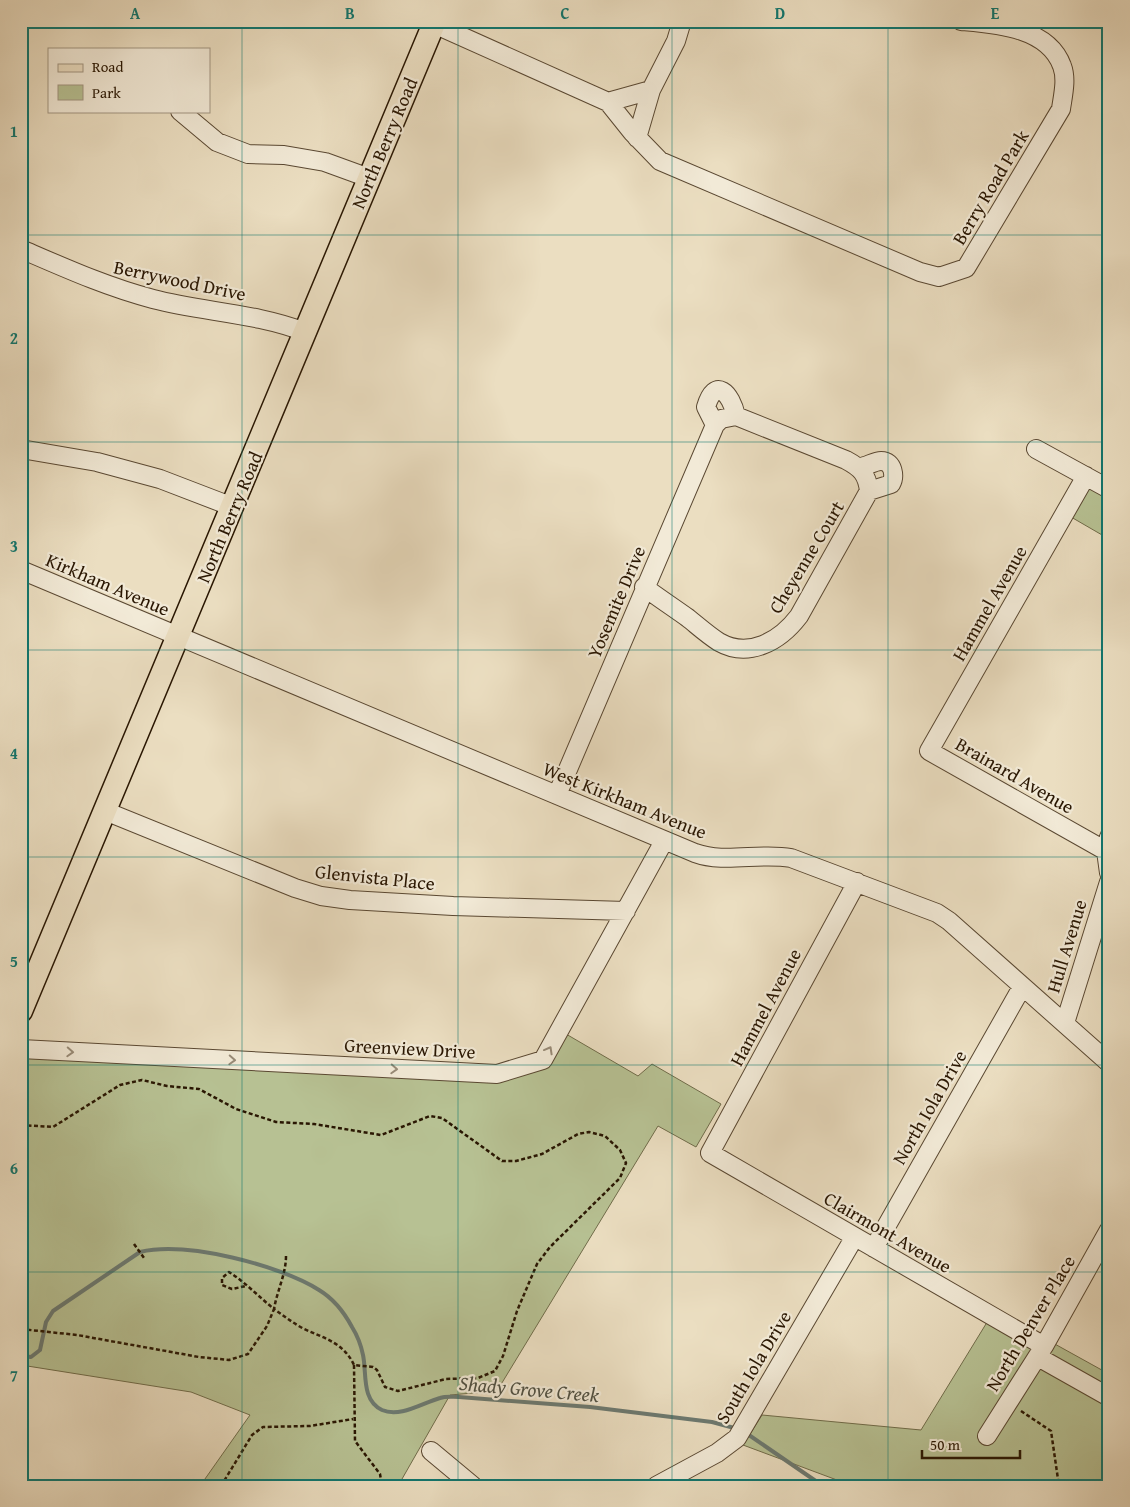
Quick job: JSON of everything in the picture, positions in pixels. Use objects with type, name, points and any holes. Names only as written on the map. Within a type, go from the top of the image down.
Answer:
[{"type":"main road","name":"North Berry Road","points":[[21,1011],[179,637],[434,23]]},
{"type":"street","points":[[637,138],[651,90],[676,41],[682,21]]},
{"type":"street","name":"Berry Road Park","points":[[434,23],[608,102],[637,138],[660,160],[920,272],[940,277],[966,268],[982,244],[1061,108],[1065,85],[1062,66],[1052,50],[1039,38],[1025,31],[961,21]]},
{"type":"street","points":[[608,102],[651,90]]},
{"type":"street","points":[[181,112],[217,142],[248,154],[284,155],[325,162],[369,178]]},
{"type":"street","name":"Berrywood Drive","points":[[21,249],[104,285],[155,300],[281,322],[306,332]]},
{"type":"street","name":"Yosemite Drive","points":[[557,795],[644,587],[724,420],[861,468]]},
{"type":"street","points":[[21,449],[97,462],[124,469],[160,479],[233,507]]},
{"type":"street","points":[[1036,449],[1109,489]]},
{"type":"street","name":"Cheyenne Court","points":[[644,587],[720,642],[736,648],[752,648],[770,642],[788,631],[799,616],[869,491],[868,479],[861,468],[881,461],[887,462],[895,477],[892,484],[869,491]]},
{"type":"street","name":"Hammel Avenue","points":[[929,751],[1086,476]]},
{"type":"street","name":"Kirkham Avenue","points":[[21,570],[179,637]]},
{"type":"street","name":"West Kirkham Avenue","points":[[179,637],[708,858],[766,855],[790,858],[937,914],[949,921],[1109,1063]]},
{"type":"street","name":"Brainard Avenue","points":[[929,751],[1107,844]]},
{"type":"street","name":"Glenvista Place","points":[[105,811],[294,888],[322,896],[350,900],[452,906],[626,912]]},
{"type":"street","name":"Greenview Drive","points":[[21,1049],[497,1074],[543,1060],[664,840]]},
{"type":"street","points":[[1107,844],[1109,873]]},
{"type":"street","name":"Hammel Avenue","points":[[710,1153],[857,882]]},
{"type":"street","name":"Hull Avenue","points":[[1065,1023],[1103,917],[1109,882]]},
{"type":"street","name":"North Iola Drive","points":[[874,1248],[1022,987]]},
{"type":"street","name":"Clairmont Avenue","points":[[710,1153],[874,1248],[1041,1351],[1109,1397]]},
{"type":"street","name":"North Denver Place","points":[[987,1436],[1041,1351],[1109,1230]]},
{"type":"street","name":"South Iola Drive","points":[[656,1486],[717,1453],[742,1432],[854,1238]]},
{"type":"street","points":[[431,1451],[473,1486]]},
{"type":"path","points":[[21,1125],[53,1127],[120,1085],[142,1080],[167,1086],[199,1089],[236,1109],[276,1122],[321,1125],[381,1134],[420,1119],[436,1116],[449,1121],[502,1161],[542,1154],[578,1134],[589,1132],[605,1136],[620,1150],[626,1163],[620,1178],[550,1247],[537,1264],[517,1311],[503,1356],[495,1371],[478,1378],[446,1379],[398,1391],[385,1387],[380,1375],[373,1368],[354,1365]]},
{"type":"path","points":[[134,1244],[144,1258]]},
{"type":"path","points":[[21,1328],[199,1357],[229,1360],[248,1354],[267,1326],[274,1309],[286,1266],[286,1256]]},
{"type":"path","points":[[246,1286],[232,1289],[222,1285],[222,1278],[229,1272],[239,1278],[246,1286],[290,1321],[334,1342],[344,1350],[354,1365],[353,1419],[355,1441],[380,1474],[382,1486]]},
{"type":"path","points":[[1009,1402],[1051,1431],[1059,1486]]},
{"type":"path","points":[[221,1486],[252,1435],[263,1427],[310,1426],[353,1419]]},
{"type":"green space","points":[[1088,487],[1109,499],[1109,539],[1071,517]]},
{"type":"green space","points":[[566,1034],[638,1076],[652,1064],[721,1104],[696,1147],[658,1126],[497,1391],[450,1395],[398,1486],[200,1486],[250,1415],[191,1392],[21,1365],[21,1057],[508,1078],[529,1073],[543,1065]]},
{"type":"green space","points":[[989,1319],[1053,1343],[1109,1374],[1109,1486],[853,1486],[743,1445],[762,1415],[921,1430]]},
{"type":"waterway","name":"Shady Grove Creek","points":[[21,1356],[31,1357],[40,1350],[46,1322],[53,1311],[140,1252],[160,1249],[182,1250],[207,1253],[257,1264],[302,1281],[329,1297],[342,1311],[357,1337],[363,1355],[368,1393],[375,1406],[382,1410],[389,1412],[404,1411],[442,1397],[459,1397],[590,1407],[712,1422],[738,1429]]},
{"type":"waterway","name":"Shady Grove Creek","points":[[746,1433],[823,1486]]}]
